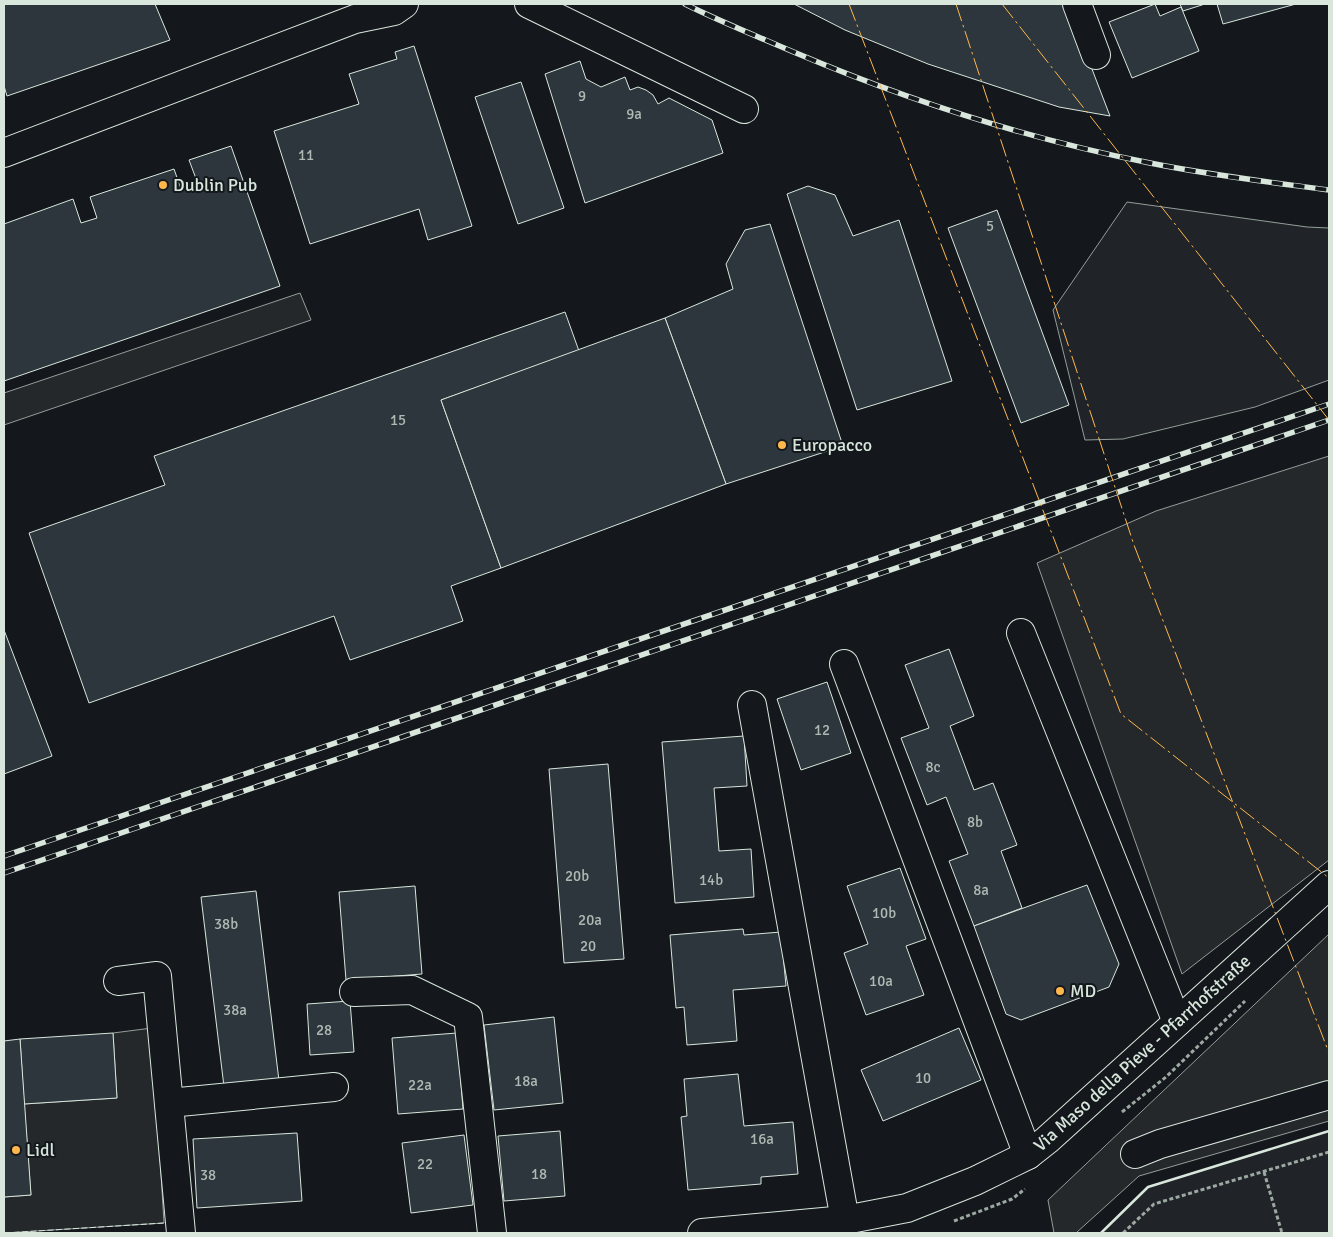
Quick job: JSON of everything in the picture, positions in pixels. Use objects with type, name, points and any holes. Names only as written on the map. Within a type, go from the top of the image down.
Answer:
[{"type":"street","points":[[4,153],[355,20],[394,11],[404,4]]},
{"type":"street","points":[[529,4],[744,109]]},
{"type":"street","points":[[1077,4],[1096,55]]},
{"type":"street","points":[[1021,633],[1177,1022]]},
{"type":"street","points":[[844,664],[1028,1155]]},
{"type":"street","points":[[752,705],[845,1220]]},
{"type":"street","name":"Via Maso della Pieve - Pfarrhofstraße","points":[[702,1233],[845,1220],[907,1208],[975,1181],[1028,1155],[1047,1140],[1329,884]]},
{"type":"street","points":[[118,981],[157,976],[170,1191],[181,1233]]},
{"type":"street","points":[[354,992],[412,990],[468,1016],[492,1233]]},
{"type":"street","points":[[166,1119],[334,1087]]},
{"type":"street","points":[[1135,1154],[1160,1144],[1329,1095]]},
{"type":"path","points":[[1123,1233],[1154,1204],[1329,1152]]},
{"type":"path","points":[[1264,1172],[1282,1233]]},
{"type":"shaded area","points":[[1127,202],[1307,227],[1329,228],[1329,380],[1255,407],[1123,439],[1085,440],[1053,310]]},
{"type":"shaded area","points":[[300,293],[311,320],[4,425],[4,393]]},
{"type":"shaded area","points":[[1329,456],[1329,860],[1182,974],[1037,563],[1156,511]]},
{"type":"shaded area","points":[[1329,934],[1329,1121],[1139,1176],[1076,1233],[1054,1233],[1048,1200]]},
{"type":"shaded area","name":"Lidl","points":[[152,1028],[164,1223],[4,1233],[4,1197],[31,1195],[24,1104],[117,1098],[113,1033]]},
{"type":"shaded area","points":[[1329,1131],[1329,1233],[1101,1233],[1148,1187]]},
{"type":"building","points":[[4,4],[155,4],[170,40],[7,96],[4,86]]},
{"type":"building","points":[[794,4],[1067,4],[1110,116],[1059,107],[928,64],[845,30]]},
{"type":"building","points":[[1155,4],[1160,16],[1181,7],[1199,51],[1132,78],[1109,22]]},
{"type":"building","points":[[1180,4],[1205,4],[1183,11]]},
{"type":"building","points":[[1217,4],[1296,4],[1223,24]]},
{"type":"building","points":[[414,46],[472,226],[428,240],[419,209],[310,244],[274,131],[359,104],[349,74],[397,59],[395,52]]},
{"type":"building","points":[[580,61],[586,79],[601,87],[625,77],[630,90],[638,87],[646,90],[653,95],[658,104],[669,98],[712,120],[723,153],[585,203],[545,74]]},
{"type":"building","points":[[521,82],[564,208],[518,224],[475,97]]},
{"type":"building","points":[[231,146],[280,286],[4,381],[4,224],[73,199],[81,223],[97,218],[90,197],[174,169],[181,189],[198,184],[189,160]]},
{"type":"building","points":[[808,186],[835,195],[853,236],[899,220],[952,381],[857,410],[787,194]]},
{"type":"building","points":[[997,210],[1069,405],[1021,423],[948,228]]},
{"type":"building","points":[[770,224],[843,446],[726,484],[665,318],[733,289],[726,264],[745,230]]},
{"type":"building","points":[[565,312],[579,351],[441,400],[501,568],[451,586],[463,621],[350,660],[334,616],[89,703],[29,533],[165,485],[154,456]]},
{"type":"building","points":[[665,318],[726,484],[501,568],[441,400]]},
{"type":"building","points":[[4,630],[52,756],[4,774]]},
{"type":"building","points":[[949,649],[974,716],[950,726],[974,790],[993,783],[1017,845],[1001,851],[1022,908],[974,926],[949,861],[968,854],[946,797],[927,805],[901,738],[929,728],[905,665]]},
{"type":"building","points":[[827,682],[851,753],[801,770],[777,699]]},
{"type":"building","points":[[744,736],[747,786],[714,788],[719,851],[751,849],[754,897],[675,903],[662,742]]},
{"type":"building","points":[[608,764],[624,959],[564,963],[549,769]]},
{"type":"building","points":[[900,868],[926,939],[906,946],[924,995],[866,1015],[844,953],[868,944],[847,886]]},
{"type":"building","points":[[1087,885],[1119,964],[1109,987],[1021,1020],[1006,1014],[974,926]]},
{"type":"building","points":[[415,886],[422,974],[346,980],[339,892]]},
{"type":"building","points":[[256,891],[280,1089],[225,1095],[201,897]]},
{"type":"building","points":[[743,929],[744,935],[781,932],[786,986],[733,990],[737,1041],[687,1045],[684,1007],[676,1008],[670,935]]},
{"type":"building","points":[[350,1001],[354,1052],[310,1055],[307,1004]]},
{"type":"building","points":[[554,1017],[563,1103],[494,1110],[484,1025]]},
{"type":"building","points":[[959,1028],[981,1080],[883,1121],[861,1070]]},
{"type":"building","points":[[113,1033],[117,1098],[24,1104],[20,1039]]},
{"type":"building","points":[[457,1033],[463,1109],[398,1114],[392,1038]]},
{"type":"building","name":"Lidl","points":[[20,1039],[31,1195],[4,1197],[4,1041]]},
{"type":"building","points":[[738,1074],[744,1126],[793,1122],[798,1174],[761,1177],[761,1184],[688,1190],[681,1117],[687,1116],[684,1079]]},
{"type":"building","points":[[560,1131],[565,1196],[504,1201],[498,1136]]},
{"type":"building","points":[[297,1133],[302,1201],[197,1208],[193,1139]]},
{"type":"building","points":[[464,1135],[473,1205],[411,1213],[402,1143]]},
{"type":"railway","points":[[685,4],[839,71],[926,103],[1014,130],[1104,153],[1172,167],[1329,190]]},
{"type":"railway","points":[[4,856],[1329,404]]},
{"type":"railway","points":[[4,873],[1329,420]]},
{"type":"fence","points":[[5,1233],[164,1223]]},
{"type":"wall","points":[[1101,1233],[1148,1187],[1329,1131]]},
{"type":"power","points":[[849,4],[1121,714],[1329,878]]},
{"type":"power","points":[[956,4],[1134,545],[1329,1053]]},
{"type":"power","points":[[1002,4],[1329,420]]},
{"type":"place","name":"Dublin Pub","points":[[163,185]]},
{"type":"place","name":"Europacco","points":[[782,445]]},
{"type":"place","name":"MD","points":[[1060,991]]},
{"type":"place","name":"Lidl","points":[[16,1150]]}]
